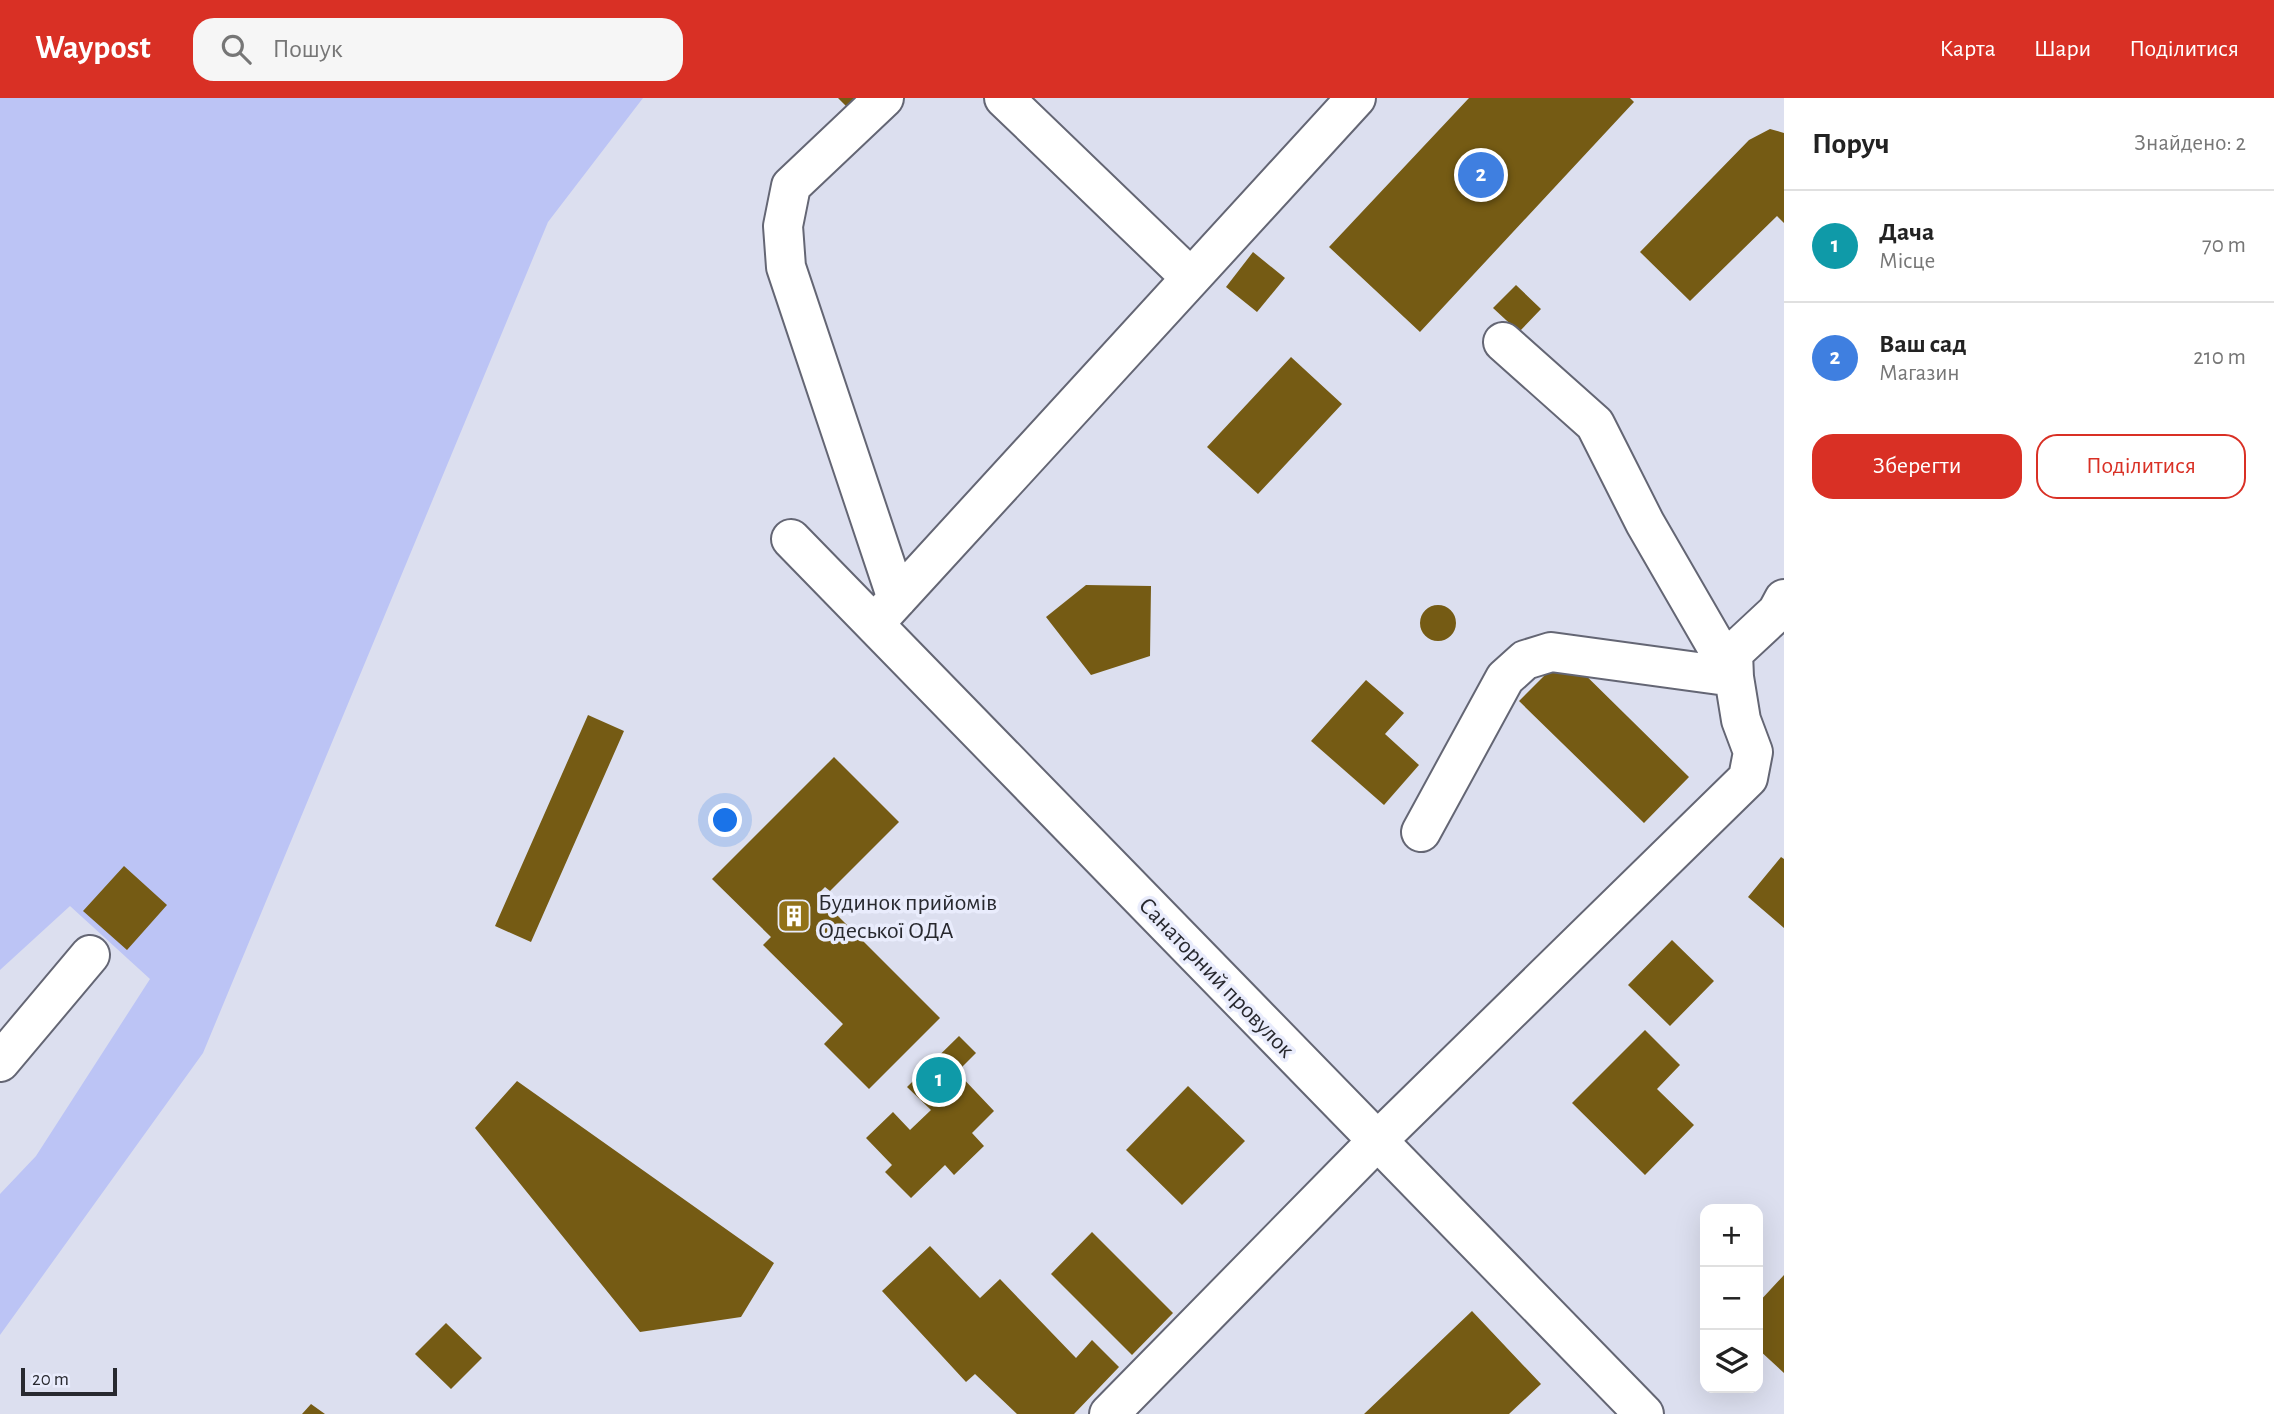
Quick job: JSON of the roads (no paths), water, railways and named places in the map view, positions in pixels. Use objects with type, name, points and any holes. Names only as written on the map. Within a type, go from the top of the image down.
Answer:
[{"type":"street","points":[[884,98],[791,187],[783,226],[786,267],[885,612]]},
{"type":"street","points":[[1004,98],[1191,278]]},
{"type":"street","points":[[885,612],[1356,98]]},
{"type":"street","points":[[1503,342],[1595,424],[1645,523],[1734,677]]},
{"type":"street","name":"Санаторний провулок","points":[[791,539],[885,612],[1377,1141],[1644,1414]]},
{"type":"street","points":[[1110,1413],[1377,1141],[1748,778],[1753,752],[1741,720],[1733,653],[1777,612],[1784,599]]},
{"type":"street","points":[[1421,832],[1505,678],[1525,660],[1551,652],[1734,677]]},
{"type":"street","points":[[0,1062],[90,955]]},
{"type":"place","name":"Ваш сад","points":[[1481,175]]},
{"type":"place","name":"Будинок прийомів Одеської ОДА","points":[[794,916]]},
{"type":"place","name":"Дача","points":[[939,1080]]}]
